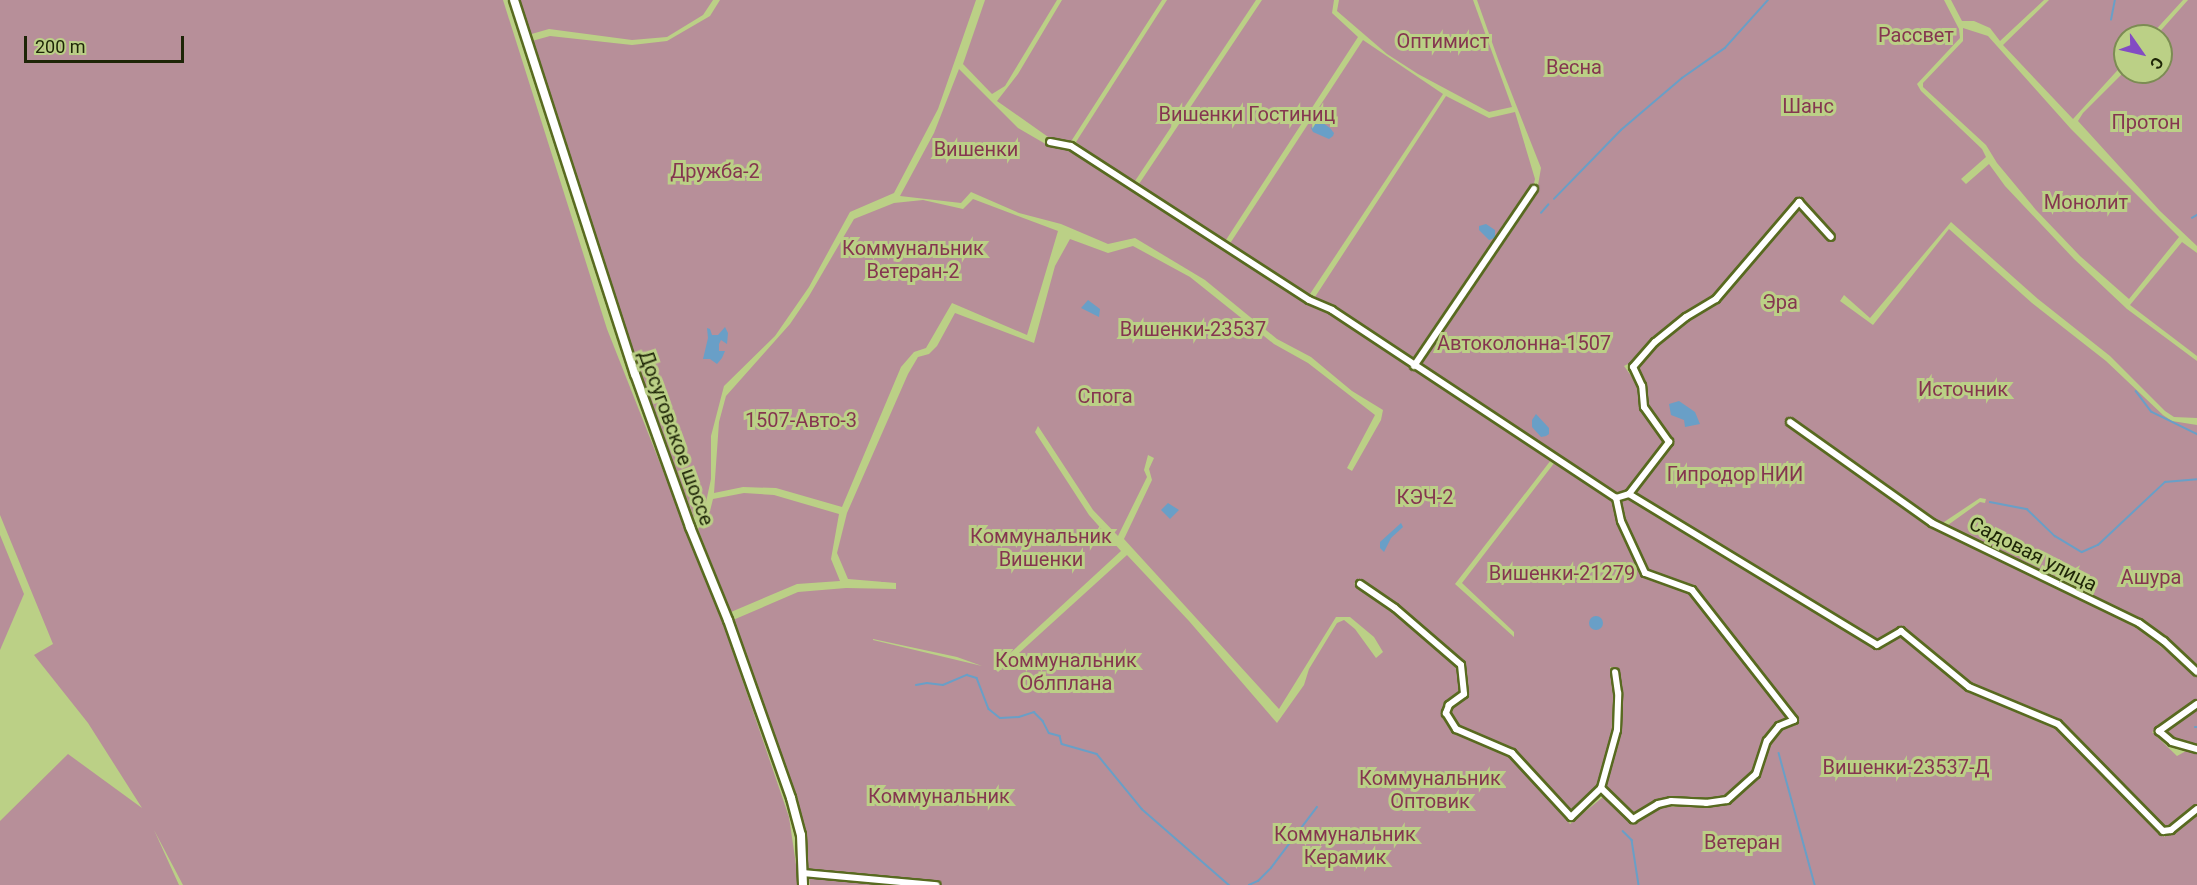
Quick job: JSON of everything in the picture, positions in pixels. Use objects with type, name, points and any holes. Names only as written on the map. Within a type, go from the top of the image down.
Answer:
[{"type":"main road","name":"Досуговское шоссе","points":[[514,0],[634,374],[690,527],[728,620],[791,798],[801,835],[803,885]]},
{"type":"street","points":[[1050,142],[1071,146],[1309,300],[1332,310],[1616,498],[1621,520],[1645,573],[1692,590],[1794,720],[1779,726],[1767,741],[1756,774],[1727,800],[1706,803],[1671,801],[1651,807],[1633,819],[1601,788]]},
{"type":"street","points":[[1414,366],[1534,189]]},
{"type":"street","points":[[1616,498],[1629,494],[1669,442],[1644,407],[1642,386],[1633,367],[1663,336],[1686,317],[1716,299],[1799,202],[1831,237]]},
{"type":"street","name":"Садовая улица","points":[[1790,422],[1912,510],[1942,527],[2139,623],[2164,641],[2197,672]]},
{"type":"street","points":[[1629,494],[1877,645],[1901,631],[1969,687],[2058,724],[2163,831],[2171,830],[2197,809]]},
{"type":"street","points":[[1360,584],[1395,609],[1461,665],[1464,694],[1449,705],[1446,713],[1456,729],[1512,753],[1571,817],[1601,788],[1617,730],[1618,693],[1615,672]]},
{"type":"street","points":[[2197,704],[2159,731],[2172,742],[2197,749]]},
{"type":"street","points":[[803,873],[936,885]]},
{"type":"green space","points":[[0,0],[503,0],[607,329],[722,620],[789,817],[799,885],[183,885],[154,830],[179,885],[0,885],[0,821],[68,754],[142,808],[88,723],[34,655],[53,644],[0,515]]},
{"type":"green space","points":[[518,0],[713,0],[703,15],[667,37],[632,40],[549,29],[528,35]]},
{"type":"green space","name":"Дружба-2","points":[[720,0],[976,0],[938,109],[894,193],[850,212],[809,287],[775,336],[724,386],[711,436],[711,479],[706,502],[694,517],[624,340],[597,260],[532,41],[550,36],[632,45],[667,41],[710,16]]},
{"type":"green space","points":[[985,0],[1057,0],[1005,86],[992,94],[963,64]]},
{"type":"green space","name":"Вишенки","points":[[1062,0],[1162,0],[1070,143],[1051,139],[997,101],[1018,74]]},
{"type":"green space","points":[[1167,0],[1256,0],[1133,184],[1076,142]]},
{"type":"green space","name":"Вишенки Гостиниц","points":[[1262,0],[1334,0],[1332,13],[1358,37],[1224,243],[1137,187]]},
{"type":"green space","name":"Оптимист","points":[[1339,0],[1473,0],[1512,107],[1489,112],[1418,74],[1387,54],[1337,11]]},
{"type":"green space","points":[[1477,0],[1944,0],[1959,29],[1960,38],[1917,84],[1921,91],[1982,149],[1986,157],[1961,179],[1966,184],[1989,164],[2005,186],[2074,259],[2127,309],[2197,361],[2197,418],[2174,417],[2165,411],[2110,356],[2038,299],[1951,222],[1870,318],[1844,295],[1840,301],[1873,325],[1949,229],[2032,303],[2106,361],[2163,415],[2172,421],[2197,425],[2197,670],[2141,623],[2077,593],[1948,525],[1980,502],[1985,503],[1986,499],[1980,498],[1941,524],[1789,417],[1785,422],[1912,513],[2139,629],[2191,671],[2197,677],[2197,701],[2152,732],[2177,756],[2186,751],[2197,752],[2197,807],[2182,820],[2163,829],[2060,723],[1973,687],[1904,631],[1896,628],[1877,642],[1634,495],[1672,442],[1646,402],[1648,391],[1642,381],[1639,367],[1661,340],[1713,305],[1798,206],[1830,241],[1833,237],[1799,198],[1711,299],[1656,336],[1632,362],[1624,366],[1640,388],[1639,407],[1666,442],[1627,493],[1614,494],[1421,363],[1537,191],[1541,168]]},
{"type":"green space","points":[[1951,0],[2044,0],[2000,41],[1990,28],[1974,21],[1962,21]]},
{"type":"green space","points":[[2049,0],[2183,0],[2161,24],[2113,24],[2113,75],[2073,119],[2003,45]]},
{"type":"green space","name":"Протон","points":[[2188,0],[2197,0],[2197,246],[2160,211],[2078,121],[2113,83],[2173,84],[2173,24],[2167,24]]},
{"type":"green space","name":"Монолит","points":[[1963,28],[1988,36],[2071,129],[2179,237],[2129,299],[2080,256],[2036,210],[1997,163],[1986,145],[1923,87],[1923,83],[1963,41]]},
{"type":"green space","points":[[1363,40],[1443,94],[1308,297],[1229,245]]},
{"type":"green space","points":[[959,69],[1018,128],[1049,146],[1071,151],[1304,301],[1322,307],[1551,460],[1455,584],[1514,637],[1514,632],[1462,583],[1555,462],[1612,499],[1641,574],[1689,592],[1790,717],[1779,723],[1765,739],[1753,772],[1741,786],[1727,795],[1705,799],[1672,797],[1659,799],[1633,814],[1604,788],[1622,719],[1617,668],[1610,667],[1614,689],[1614,726],[1605,761],[1597,788],[1571,812],[1515,752],[1459,727],[1451,717],[1453,708],[1465,699],[1467,680],[1464,661],[1397,605],[1357,579],[1354,584],[1400,614],[1459,665],[1458,695],[1446,705],[1455,731],[1512,757],[1570,824],[1603,797],[1633,822],[1659,807],[1707,806],[1728,802],[1748,789],[1760,775],[1766,754],[1780,728],[1795,722],[1693,588],[1648,572],[1624,521],[1621,500],[1633,499],[1692,539],[1876,649],[1899,635],[1907,637],[1914,647],[1971,691],[2057,726],[2164,837],[2197,812],[2197,885],[810,885],[798,801],[733,620],[798,592],[846,588],[896,589],[896,583],[848,579],[837,553],[847,513],[908,374],[918,357],[929,354],[937,346],[955,313],[1034,343],[1055,266],[1070,239],[1108,253],[1133,246],[1190,277],[1274,344],[1308,363],[1375,415],[1347,468],[1352,471],[1381,420],[1383,410],[1352,391],[1311,357],[1277,339],[1205,280],[1135,238],[1108,244],[1061,224],[1019,213],[971,192],[961,203],[900,196],[934,133]],"holes":[[[1038,426],[1093,510],[1118,536],[1147,477],[1144,470],[1148,455],[1154,458],[1149,469],[1152,480],[1124,539],[1279,709],[1336,617],[1350,617],[1374,637],[1383,652],[1376,658],[1355,629],[1344,620],[1337,623],[1309,669],[1304,685],[1277,723],[1189,621],[1127,555],[998,672],[994,668],[1121,551],[1089,515],[1035,432]],[[873,640],[957,657],[982,666]]]},
{"type":"green space","points":[[1446,96],[1489,118],[1515,112],[1535,179],[1533,188],[1415,362],[1315,297]]},
{"type":"green space","points":[[973,199],[1058,231],[1027,335],[952,303],[926,348],[914,352],[901,367],[842,507],[776,488],[743,487],[714,493],[719,422],[726,396],[790,324],[854,219],[894,203],[923,200],[963,209]]},
{"type":"green space","points":[[2182,242],[2197,253],[2197,356],[2130,305]]},
{"type":"green space","points":[[744,493],[774,495],[839,514],[831,559],[840,581],[797,584],[731,612],[698,529],[710,511],[713,499]]},
{"type":"green space","points":[[0,535],[24,594],[0,650]]},
{"type":"green space","points":[[2197,708],[2197,747],[2186,746],[2169,736],[2166,732],[2168,727]]},
{"type":"water","points":[[1315,123],[1323,123],[1330,128],[1334,133],[1333,136],[1329,139],[1313,132],[1311,128]]},
{"type":"water","points":[[1486,224],[1495,230],[1495,238],[1489,240],[1479,230],[1479,226]]},
{"type":"water","points":[[1088,300],[1100,309],[1099,317],[1081,308]]},
{"type":"water","points":[[725,327],[728,333],[727,344],[721,340],[719,344],[719,351],[725,351],[722,358],[717,364],[710,359],[703,359],[708,338],[707,328],[710,329],[712,335],[718,335]]},
{"type":"water","points":[[1679,401],[1695,412],[1700,424],[1685,427],[1684,420],[1671,415],[1669,404]]},
{"type":"water","points":[[1536,414],[1549,428],[1549,434],[1546,436],[1541,437],[1532,427],[1532,420]]},
{"type":"water","points":[[1168,503],[1179,510],[1170,519],[1161,510]]},
{"type":"water","points":[[1401,523],[1403,527],[1391,538],[1384,552],[1380,548],[1380,542]]},
{"type":"water","points":[[1593,616],[1599,616],[1603,623],[1599,630],[1593,630],[1589,626],[1589,620]]},
{"type":"waterway","points":[[1554,199],[1621,130],[1682,78],[1725,48],[1768,0]]},
{"type":"waterway","points":[[2111,20],[2115,0]]},
{"type":"waterway","points":[[1541,213],[1548,205]]},
{"type":"waterway","points":[[2192,218],[2197,215]]},
{"type":"waterway","points":[[2136,391],[2152,412],[2197,434]]},
{"type":"waterway","points":[[1990,502],[2027,509],[2055,536],[2082,552],[2098,545],[2165,482],[2197,479]]},
{"type":"waterway","points":[[916,685],[927,683],[943,685],[967,675],[977,678],[989,709],[1000,718],[1019,717],[1034,712],[1043,721],[1049,733],[1060,736],[1062,744],[1097,754],[1142,809],[1229,885]]},
{"type":"waterway","points":[[1779,753],[1815,885]]},
{"type":"waterway","points":[[1249,885],[1258,881],[1271,868],[1317,807]]},
{"type":"waterway","points":[[1623,831],[1632,840],[1639,885]]},
{"type":"park label","name":"Рассвет","points":[[1916,35]]},
{"type":"park label","name":"Весна","points":[[1574,67]]},
{"type":"park label","name":"Шанс","points":[[1808,106]]},
{"type":"park label","name":"Коммунальник Ветеран-2","points":[[913,260]]},
{"type":"park label","name":"Эра","points":[[1780,302]]},
{"type":"park label","name":"Вишенки-23537","points":[[1193,329]]},
{"type":"park label","name":"Автоколонна-1507","points":[[1524,343]]},
{"type":"park label","name":"Источник","points":[[1963,389]]},
{"type":"park label","name":"Спога","points":[[1105,396]]},
{"type":"park label","name":"1507-Авто-3","points":[[801,420]]},
{"type":"park label","name":"Гипродор НИИ","points":[[1735,474]]},
{"type":"park label","name":"КЭЧ-2","points":[[1425,497]]},
{"type":"park label","name":"Коммунальник Вишенки","points":[[1041,548]]},
{"type":"park label","name":"Вишенки-21279","points":[[1562,573]]},
{"type":"park label","name":"Ашура","points":[[2151,577]]},
{"type":"park label","name":"Коммунальник Облплана","points":[[1066,672]]},
{"type":"park label","name":"Вишенки-23537-Д","points":[[1906,767]]},
{"type":"park label","name":"Коммунальник Оптовик","points":[[1430,790]]},
{"type":"park label","name":"Коммунальник","points":[[939,796]]},
{"type":"park label","name":"Ветеран","points":[[1742,842]]},
{"type":"park label","name":"Коммунальник Керамик","points":[[1345,846]]}]
